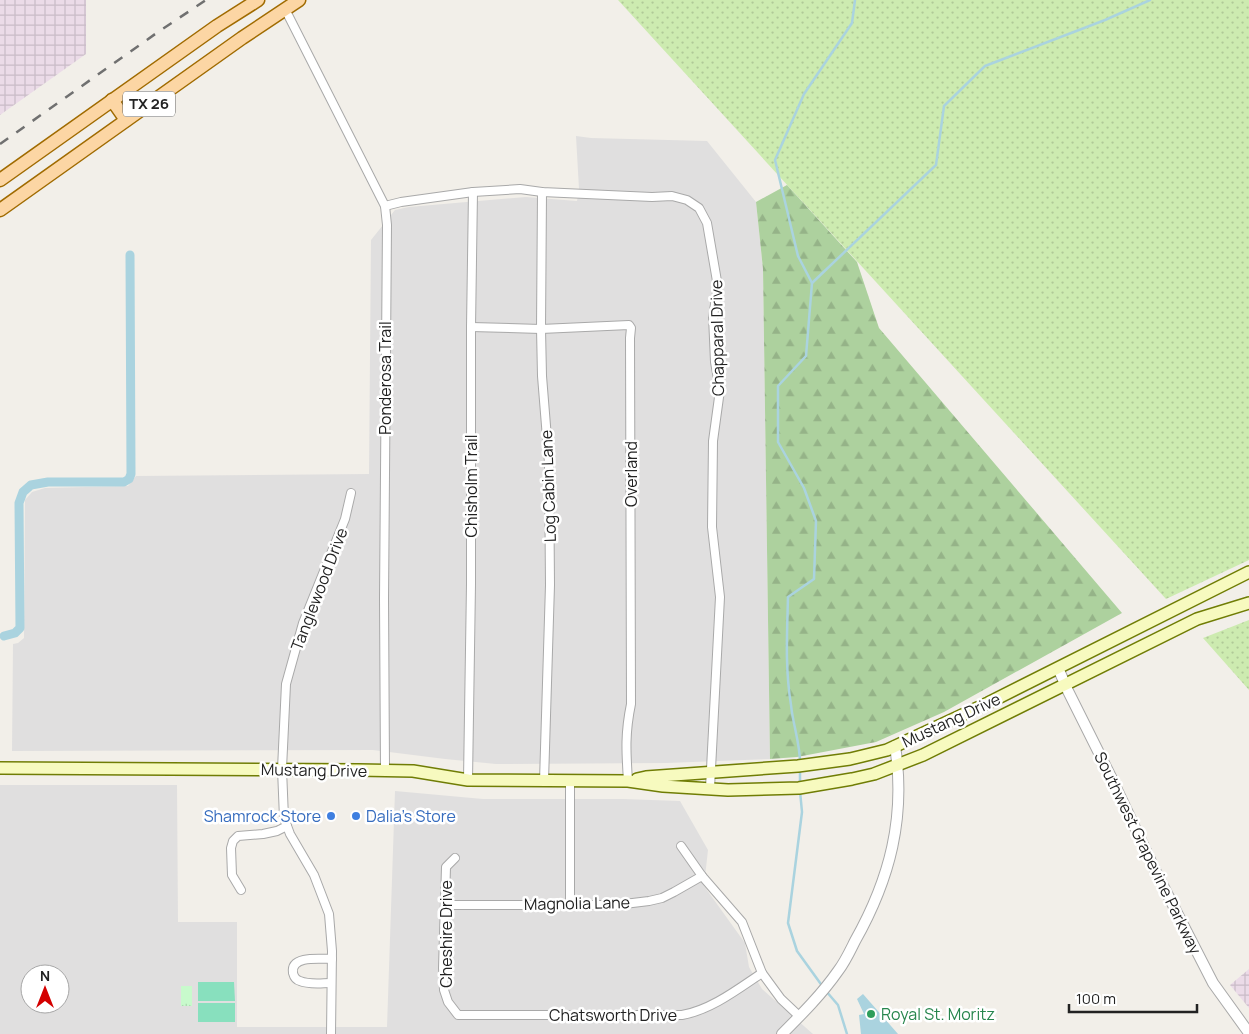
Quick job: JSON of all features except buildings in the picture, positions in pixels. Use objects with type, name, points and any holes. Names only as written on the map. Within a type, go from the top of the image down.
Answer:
[{"type":"main road","name":"TX 26","points":[[0,180],[217,26],[258,0]]},
{"type":"main road","name":"TX 26","points":[[0,210],[299,0]]},
{"type":"main road","points":[[112,100],[126,120]]},
{"type":"main road","name":"Mustang Drive","points":[[628,781],[646,777],[798,766],[850,759],[896,746],[1058,668],[1249,572]]},
{"type":"main road","name":"Mustang Drive","points":[[0,768],[385,770],[413,771],[468,780],[628,781],[663,786],[762,790],[799,788],[874,774],[898,765],[984,726],[1197,619],[1249,603]]},
{"type":"street","name":"Ponderosa Trail","points":[[285,9],[385,206],[387,225],[384,589],[385,770]]},
{"type":"street","name":"Chapparal Drive","points":[[385,206],[473,192],[520,189],[542,192],[652,197],[672,196],[687,200],[699,208],[707,223],[718,287],[713,316],[715,362],[720,390],[712,441],[712,527],[720,597],[710,788]]},
{"type":"street","name":"Chisholm Trail","points":[[468,780],[473,192]]},
{"type":"street","name":"Log Cabin Lane","points":[[542,192],[541,329],[542,376],[549,463],[550,575],[544,781]]},
{"type":"street","name":"Overland","points":[[471,328],[541,329],[629,325],[631,328],[631,704],[626,729],[628,781]]},
{"type":"street","name":"Tanglewood Drive","points":[[330,1034],[332,983],[331,930],[324,899],[314,875],[284,818],[282,769],[286,684],[303,623],[346,519],[351,493]]},
{"type":"street","name":"Southwest Grapevine Parkway","points":[[1058,668],[1155,870],[1213,983],[1249,1033]]},
{"type":"street","points":[[782,1034],[839,970],[873,906],[893,845],[899,806],[896,746]]},
{"type":"street","points":[[570,781],[570,904]]},
{"type":"street","points":[[241,890],[232,875],[230,848],[232,841],[238,836],[264,834],[287,826]]},
{"type":"street","points":[[681,846],[702,876],[742,922],[762,973],[782,999],[799,1016]]},
{"type":"street","name":"Cheshire Drive","points":[[454,1010],[448,1002],[444,990],[443,968],[446,867],[455,858]]},
{"type":"street","name":"Magnolia Lane","points":[[445,905],[616,905],[649,901],[674,892],[702,876]]},
{"type":"street","points":[[332,959],[307,959],[297,962],[293,968],[293,975],[298,981],[332,983]]},
{"type":"street","name":"Chatsworth Drive","points":[[454,1010],[458,1015],[682,1015],[720,1000],[762,973]]},
{"type":"shaded area","points":[[0,0],[86,0],[86,54],[0,115]]},
{"type":"shaded area","points":[[576,136],[707,141],[756,202],[763,269],[770,759],[667,763],[496,764],[373,750],[12,751],[13,644],[18,643],[24,638],[25,500],[32,492],[45,488],[128,486],[136,476],[369,474],[371,240],[395,210],[409,207],[526,197],[577,201],[579,189]]},
{"type":"shaded area","points":[[0,785],[177,785],[178,922],[237,922],[237,1027],[387,1027],[395,791],[483,799],[680,801],[708,850],[704,886],[745,943],[749,967],[762,989],[813,1034],[0,1034]]},
{"type":"shaded area","points":[[1249,969],[1249,1008],[1230,985]]},
{"type":"green space","points":[[618,0],[1249,0],[1249,560],[1166,599]]},
{"type":"green space","points":[[787,185],[857,262],[879,328],[1122,613],[944,712],[876,742],[797,757],[770,759],[763,269],[756,202]]},
{"type":"green space","points":[[1249,620],[1249,690],[1203,638]]},
{"type":"green space","points":[[198,982],[234,982],[235,1001],[198,1001]]},
{"type":"green space","points":[[181,986],[192,986],[192,1006],[181,1006]]},
{"type":"green space","points":[[198,1003],[235,1003],[235,1022],[198,1022]]},
{"type":"water","name":"Royal St. Moritz","points":[[863,994],[898,1034],[861,1034],[859,1015],[864,1014],[857,999]]},
{"type":"waterway","points":[[812,283],[798,256],[775,160],[804,94],[852,23],[855,0]]},
{"type":"waterway","points":[[800,763],[788,678],[788,597],[814,579],[816,521],[804,488],[778,442],[778,386],[806,356],[812,283],[936,165],[944,106],[985,66],[1105,20],[1150,0]]},
{"type":"waterway","points":[[4,636],[15,633],[20,628],[19,503],[23,492],[31,485],[48,482],[124,482],[129,479],[131,474],[130,255]]},
{"type":"waterway","points":[[800,768],[800,785]]},
{"type":"waterway","points":[[800,791],[802,812],[788,923],[797,951],[823,987]]},
{"type":"waterway","points":[[826,991],[838,1005],[847,1034]]},
{"type":"railway","points":[[0,144],[206,0]]},
{"type":"place","name":"Shamrock Store","points":[[331,816]]},
{"type":"place","name":"Dalia's Store","points":[[356,816]]},
{"type":"place","name":"Royal St. Moritz","points":[[871,1014]]}]
